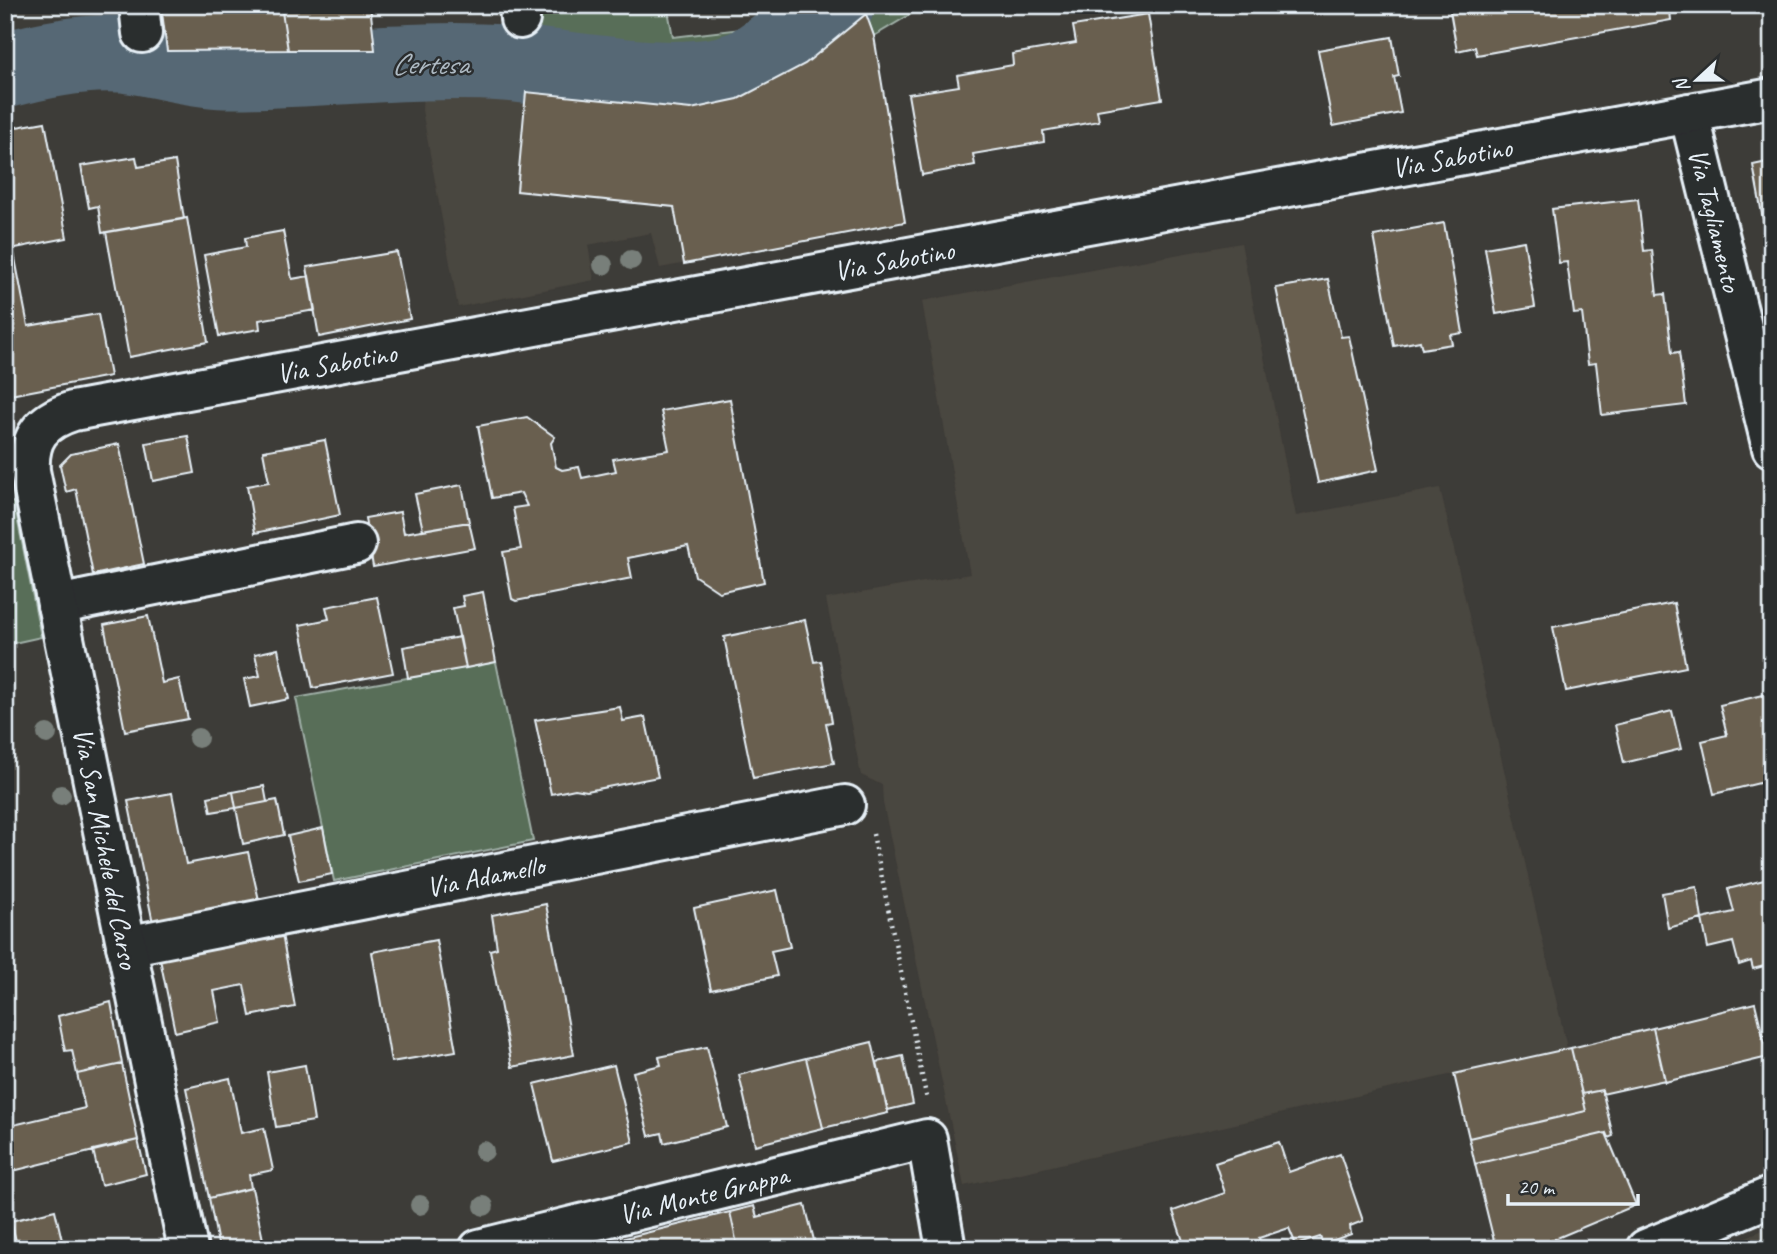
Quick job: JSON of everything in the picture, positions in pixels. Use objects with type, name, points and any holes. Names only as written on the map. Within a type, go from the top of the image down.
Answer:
[{"type":"street","name":"Via Sabotino","points":[[31,447],[41,427],[59,415],[73,411],[1772,98]]},
{"type":"street","name":"Via Tagliamento","points":[[1689,113],[1772,448]]},
{"type":"street","name":"Via San Michele del Carso","points":[[31,447],[30,471],[188,1249]]},
{"type":"street","points":[[57,605],[356,544]]},
{"type":"street","name":"Via Adamello","points":[[126,947],[845,805]]},
{"type":"street","points":[[927,1139],[946,1249]]},
{"type":"street","name":"Via Monte Grappa","points":[[479,1249],[927,1139]]},
{"type":"street","points":[[1646,1249],[1772,1196]]},
{"type":"path","points":[[845,805],[858,809],[868,819],[873,833],[926,1092],[929,1110],[927,1139]]},
{"type":"shaded area","points":[[866,14],[874,36],[905,222],[660,268],[651,233],[588,245],[594,280],[458,307],[422,110],[423,85],[691,109],[738,99]]},
{"type":"shaded area","points":[[1241,243],[1296,516],[1440,488],[1567,1048],[964,1186],[883,803],[882,785],[861,775],[826,599],[970,574],[922,301]]},
{"type":"shaded area","points":[[1772,1226],[1772,1249],[1718,1249]]},
{"type":"green space","points":[[528,5],[667,5],[673,37],[776,25],[746,43],[714,54],[682,60],[614,61],[510,51],[510,38],[532,36]]},
{"type":"green space","points":[[879,5],[926,5],[874,36],[866,14],[805,64],[738,99],[691,109],[423,85],[298,98],[233,100],[117,88],[50,92],[5,101],[5,84],[85,70],[117,69],[225,89],[472,77],[620,88],[684,100],[735,91],[757,83]]},
{"type":"green space","points":[[14,502],[41,637],[5,645],[5,504]]},
{"type":"green space","points":[[496,662],[533,841],[334,881],[296,698]]},
{"type":"building","points":[[161,5],[281,5],[288,50],[167,51]]},
{"type":"building","points":[[281,5],[370,5],[375,50],[288,50]]},
{"type":"building","points":[[1449,5],[1688,5],[1688,8],[1670,11],[1671,20],[1477,55],[1475,47],[1457,51]]},
{"type":"building","points":[[866,14],[874,36],[905,222],[684,264],[674,207],[517,191],[526,92],[691,109],[738,99],[805,64]]},
{"type":"building","points":[[1148,14],[1162,99],[1097,110],[1099,121],[1043,131],[1044,142],[973,154],[975,165],[922,175],[908,94],[959,86],[957,75],[1013,65],[1012,54],[1076,43],[1073,26]]},
{"type":"building","points":[[1392,37],[1399,76],[1394,77],[1401,113],[1333,126],[1318,50]]},
{"type":"building","points":[[45,122],[67,238],[5,250],[5,129]]},
{"type":"building","points":[[136,157],[138,167],[175,161],[184,219],[102,233],[98,206],[89,208],[81,166]]},
{"type":"building","points":[[1772,161],[1772,235],[1766,236],[1753,165]]},
{"type":"building","points":[[1638,199],[1644,251],[1652,250],[1657,295],[1665,294],[1672,353],[1679,352],[1686,405],[1602,415],[1596,363],[1588,364],[1582,313],[1574,314],[1567,262],[1559,263],[1552,209]]},
{"type":"building","points":[[187,218],[208,342],[129,357],[106,232]]},
{"type":"building","points":[[1444,223],[1463,333],[1450,335],[1452,344],[1422,349],[1420,341],[1394,346],[1374,236]]},
{"type":"building","points":[[283,231],[292,279],[309,276],[315,310],[259,320],[260,329],[219,336],[204,255],[246,247],[245,238]]},
{"type":"building","points":[[1524,241],[1535,307],[1496,314],[1485,248]]},
{"type":"building","points":[[13,248],[28,326],[98,314],[110,376],[5,396],[5,250]]},
{"type":"building","points":[[397,252],[410,319],[319,337],[307,267]]},
{"type":"building","points":[[1328,279],[1341,337],[1349,336],[1378,470],[1318,483],[1276,288]]},
{"type":"building","points":[[730,399],[764,582],[719,592],[695,576],[688,546],[628,558],[632,578],[516,601],[512,599],[503,552],[521,549],[513,508],[527,506],[521,493],[492,498],[478,426],[527,417],[555,437],[551,443],[556,467],[562,470],[579,467],[582,478],[616,471],[613,459],[669,450],[661,411]]},
{"type":"building","points":[[188,436],[195,473],[153,481],[146,443]]},
{"type":"building","points":[[325,440],[340,515],[255,533],[247,486],[269,482],[263,451]]},
{"type":"building","points":[[119,444],[144,564],[93,575],[76,489],[66,492],[60,465],[71,454]]},
{"type":"building","points":[[462,485],[469,522],[423,530],[415,494]]},
{"type":"building","points":[[400,512],[404,533],[469,522],[475,548],[373,567],[365,518]]},
{"type":"building","points":[[483,592],[496,662],[466,668],[453,608],[464,606],[462,596]]},
{"type":"building","points":[[377,597],[393,673],[313,688],[300,625],[329,619],[326,607]]},
{"type":"building","points":[[1674,603],[1686,667],[1566,691],[1553,627]]},
{"type":"building","points":[[148,616],[162,683],[179,679],[188,719],[125,731],[104,625]]},
{"type":"building","points":[[805,620],[814,662],[821,661],[832,722],[826,723],[834,763],[753,778],[724,637]]},
{"type":"building","points":[[460,637],[466,668],[408,678],[403,647]]},
{"type":"building","points":[[278,649],[289,699],[250,707],[244,679],[260,676],[255,654]]},
{"type":"building","points":[[1772,693],[1772,780],[1714,794],[1702,741],[1727,735],[1720,705]]},
{"type":"building","points":[[620,707],[623,721],[645,717],[658,777],[587,791],[575,789],[551,794],[535,720]]},
{"type":"building","points":[[1672,711],[1681,749],[1624,763],[1615,725]]},
{"type":"building","points":[[264,786],[267,802],[236,808],[233,792]]},
{"type":"building","points":[[233,792],[236,808],[211,812],[208,797]]},
{"type":"building","points":[[172,793],[186,864],[248,852],[259,900],[153,923],[128,801]]},
{"type":"building","points":[[277,800],[284,835],[243,844],[236,808]]},
{"type":"building","points":[[323,828],[332,874],[299,881],[288,836]]},
{"type":"building","points":[[1772,878],[1772,964],[1753,969],[1751,961],[1739,965],[1733,942],[1708,948],[1702,919],[1734,912],[1728,889]]},
{"type":"building","points":[[1697,887],[1702,919],[1668,928],[1662,893]]},
{"type":"building","points":[[777,890],[790,947],[771,951],[777,976],[711,990],[694,908]]},
{"type":"building","points":[[546,904],[574,1055],[512,1067],[490,950],[497,948],[492,915]]},
{"type":"building","points":[[282,934],[295,1007],[250,1016],[244,985],[214,991],[220,1022],[175,1032],[160,959]]},
{"type":"building","points":[[436,940],[456,1051],[391,1062],[372,952]]},
{"type":"building","points":[[111,1002],[122,1064],[77,1074],[72,1050],[65,1051],[58,1016]]},
{"type":"building","points":[[1755,1003],[1768,1057],[1665,1082],[1653,1028]]},
{"type":"building","points":[[1653,1028],[1665,1080],[1602,1094],[1602,1090],[1582,1094],[1571,1048]]},
{"type":"building","points":[[872,1042],[888,1113],[823,1128],[806,1058]]},
{"type":"building","points":[[707,1047],[727,1127],[664,1143],[662,1133],[649,1136],[633,1072],[661,1065],[659,1057]]},
{"type":"building","points":[[1571,1048],[1586,1111],[1469,1138],[1454,1074]]},
{"type":"building","points":[[903,1056],[913,1104],[888,1110],[877,1062]]},
{"type":"building","points":[[806,1058],[823,1128],[755,1145],[739,1075]]},
{"type":"building","points":[[122,1064],[138,1140],[5,1173],[5,1127],[85,1108],[77,1074]]},
{"type":"building","points":[[305,1065],[314,1121],[276,1127],[267,1072]]},
{"type":"building","points":[[614,1065],[633,1142],[553,1161],[534,1084]]},
{"type":"building","points":[[230,1078],[241,1133],[264,1128],[273,1170],[249,1175],[251,1188],[209,1198],[186,1088]]},
{"type":"building","points":[[1602,1090],[1613,1136],[1608,1138],[1606,1133],[1475,1164],[1469,1138],[1586,1111],[1582,1094]]},
{"type":"building","points":[[1606,1133],[1636,1205],[1531,1249],[1496,1249],[1475,1164]]},
{"type":"building","points":[[138,1140],[146,1174],[101,1185],[93,1150]]},
{"type":"building","points":[[1279,1142],[1289,1172],[1340,1154],[1363,1221],[1350,1226],[1351,1234],[1323,1244],[1320,1237],[1296,1245],[1289,1228],[1259,1238],[1262,1249],[1182,1249],[1184,1244],[1173,1211],[1225,1193],[1215,1163]]},
{"type":"building","points":[[252,1188],[265,1249],[219,1249],[209,1198]]},
{"type":"building","points":[[805,1205],[816,1248],[738,1249],[730,1212],[754,1206],[757,1217]]},
{"type":"building","points":[[55,1210],[64,1249],[18,1249],[11,1221]]},
{"type":"building","points":[[730,1212],[738,1249],[581,1249]]},
{"type":"waterway","name":"Certesa","points":[[5,70],[62,57],[120,54],[225,70],[470,62],[505,63],[631,78],[697,78],[726,74],[751,65],[836,5]]}]
